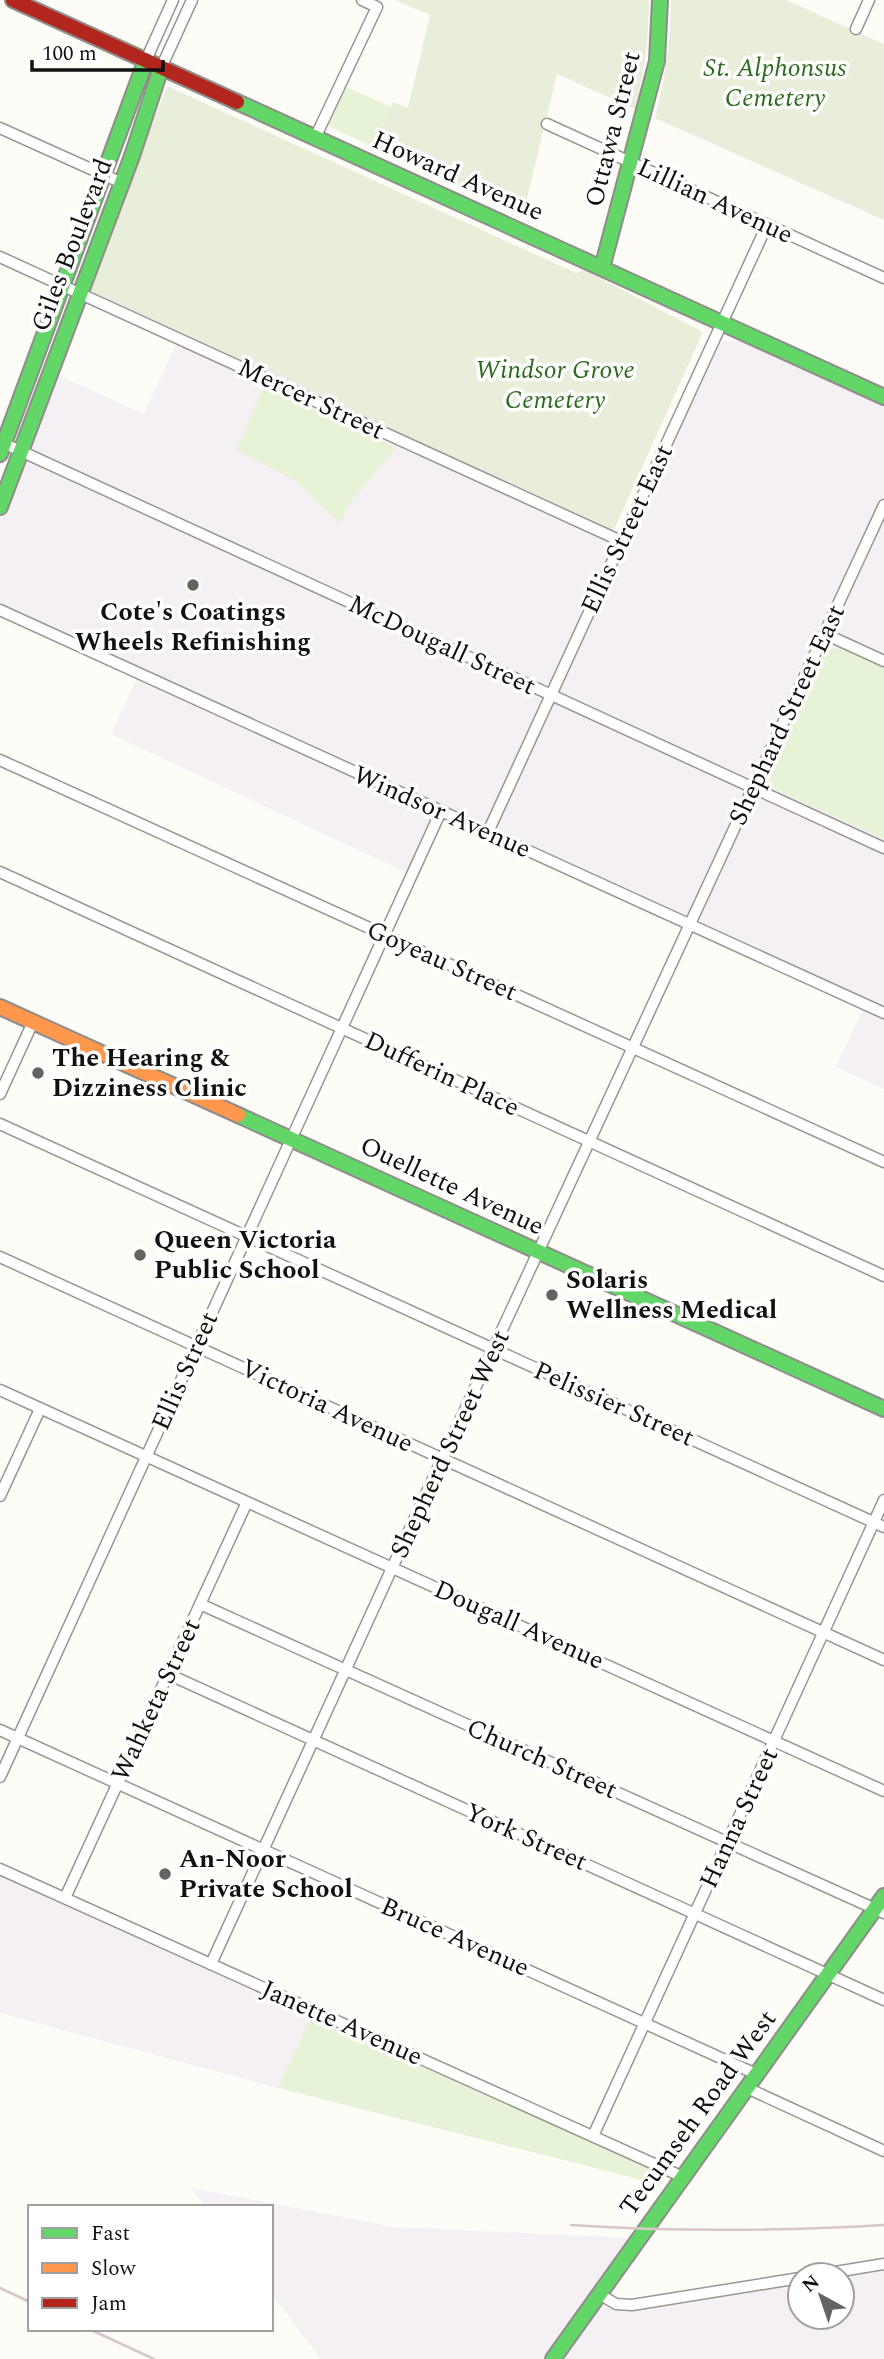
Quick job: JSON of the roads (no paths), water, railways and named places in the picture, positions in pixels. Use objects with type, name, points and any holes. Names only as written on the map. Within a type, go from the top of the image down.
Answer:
[{"type":"main road","name":"Howard Avenue","points":[[13,0],[884,397]]},
{"type":"main road","name":"Ottawa Street","points":[[602,268],[657,61],[660,0]]},
{"type":"main road","name":"Giles Boulevard","points":[[1,446],[146,60]]},
{"type":"main road","name":"Giles Boulevard","points":[[0,507],[122,183],[161,68]]},
{"type":"main road","name":"Ouellette Avenue","points":[[0,1007],[884,1409]]},
{"type":"main road","name":"Tecumseh Road West","points":[[553,2359],[828,1974],[879,1911],[884,1896]]},
{"type":"street","name":"Giles Boulevard","points":[[146,60],[173,0]]},
{"type":"street","name":"Giles Boulevard","points":[[161,68],[192,0]]},
{"type":"street","points":[[315,138],[377,7],[362,0]]},
{"type":"street","points":[[856,29],[869,0]]},
{"type":"street","name":"Lillian Avenue","points":[[547,124],[884,278]]},
{"type":"street","points":[[0,128],[122,183]]},
{"type":"street","name":"Ellis Street East","points":[[488,832],[767,225]]},
{"type":"street","name":"Mercer Street","points":[[0,257],[621,541]]},
{"type":"street","name":"McDougall Street","points":[[1,446],[21,452],[884,848]]},
{"type":"street","name":"Shephard Street East","points":[[691,925],[882,512]]},
{"type":"street","name":"Windsor Avenue","points":[[0,610],[884,1013]]},
{"type":"street","points":[[825,634],[884,661]]},
{"type":"street","name":"Goyeau Street","points":[[0,760],[884,1162]]},
{"type":"street","name":"Ellis Street","points":[[0,1777],[441,811]]},
{"type":"street","name":"Dufferin Place","points":[[0,872],[884,1276]]},
{"type":"street","name":"Shepherd Street West","points":[[211,1964],[691,925]]},
{"type":"street","points":[[0,1094],[33,1022]]},
{"type":"street","name":"Pelissier Street","points":[[0,1124],[884,1527]]},
{"type":"street","name":"Victoria Avenue","points":[[0,1257],[884,1660]]},
{"type":"street","name":"Dougall Avenue","points":[[0,1391],[884,1791]]},
{"type":"street","points":[[0,1496],[40,1409]]},
{"type":"street","name":"Hanna Street","points":[[593,2136],[884,1500]]},
{"type":"street","name":"Wahketa Street","points":[[65,1898],[247,1502]]},
{"type":"street","name":"Church Street","points":[[200,1604],[879,1911]]},
{"type":"street","name":"York Street","points":[[168,1674],[884,2000]]},
{"type":"street","name":"Bruce Avenue","points":[[0,1730],[756,2074]]},
{"type":"street","name":"Janette Avenue","points":[[0,1869],[683,2177]]},
{"type":"street","points":[[747,2088],[884,2151]]},
{"type":"street","points":[[856,2269],[884,2264]]},
{"type":"street","points":[[599,2294],[617,2304],[632,2305],[786,2280]]},
{"type":"railway","points":[[571,2225],[728,2230],[884,2225]]},
{"type":"railway","points":[[0,2288],[28,2301]]},
{"type":"railway","points":[[93,2331],[154,2359]]},
{"type":"place","name":"Cote's Coatings Wheels Refinishing","points":[[193,585]]},
{"type":"place","name":"The Hearing & Dizziness Clinic","points":[[38,1073]]},
{"type":"place","name":"Queen Victoria Public School","points":[[140,1255]]},
{"type":"place","name":"Solaris Wellness Medical","points":[[552,1295]]},
{"type":"place","name":"An-Noor Private School","points":[[165,1874]]},
{"type":"park label","name":"St. Alphonsus Cemetery","points":[[775,83]]},
{"type":"park label","name":"Windsor Grove Cemetery","points":[[555,385]]}]
